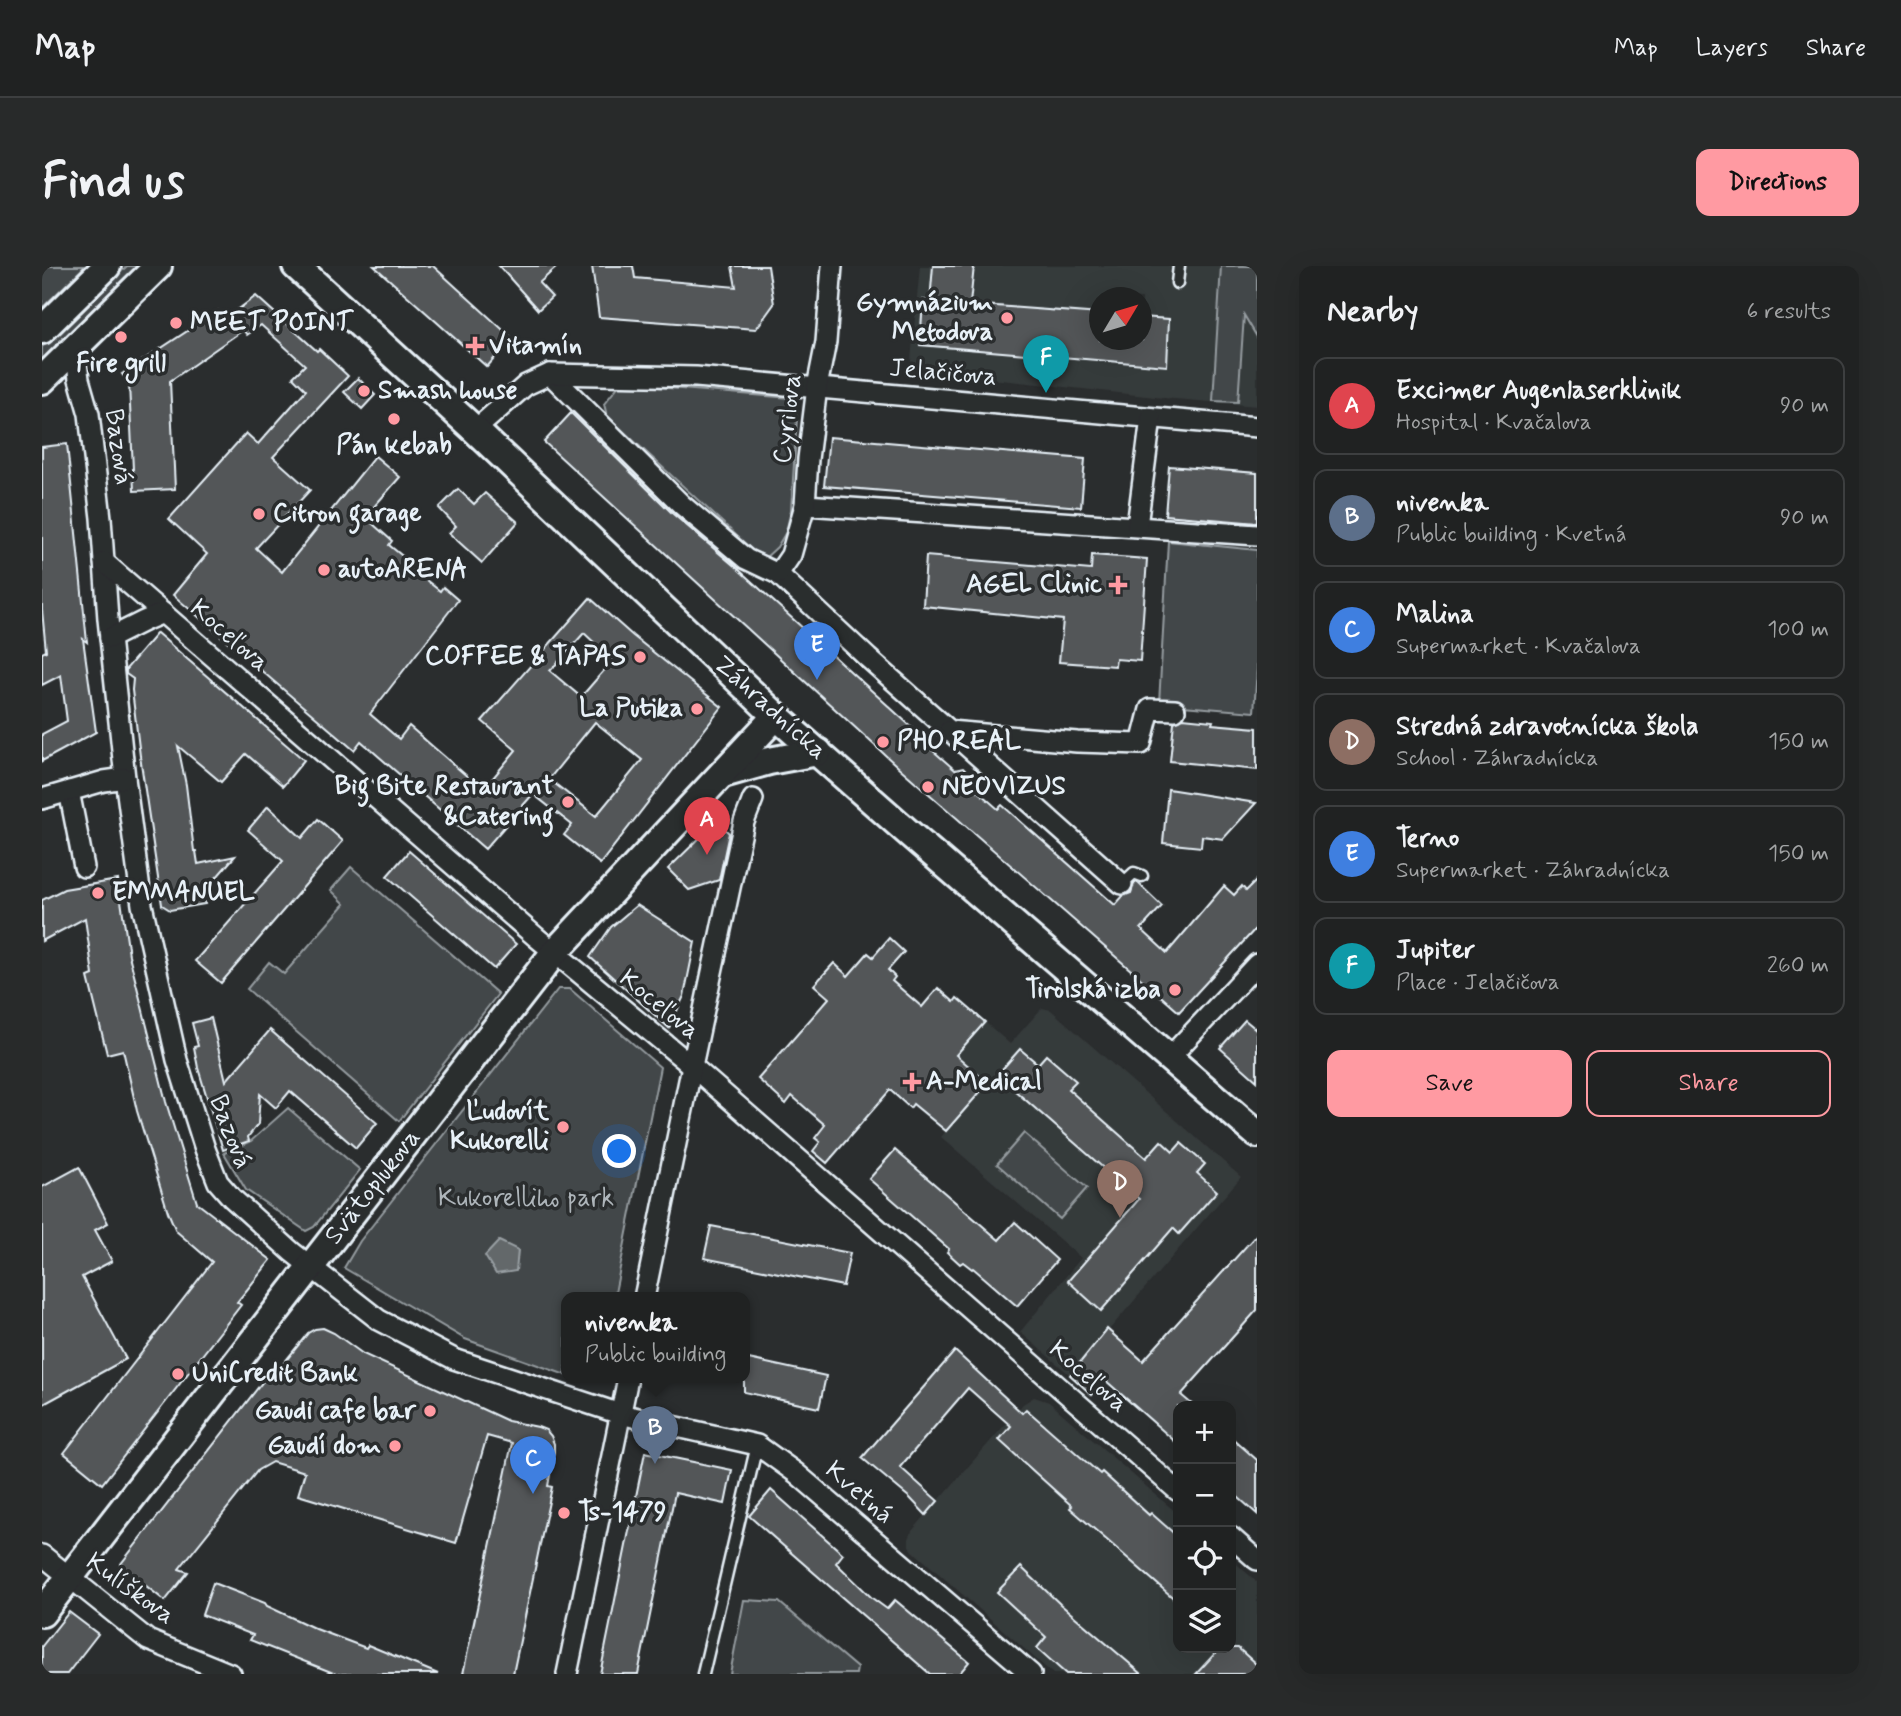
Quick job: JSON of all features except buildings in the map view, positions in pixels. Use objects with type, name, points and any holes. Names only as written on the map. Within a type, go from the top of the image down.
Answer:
[{"type":"street","points":[[42,330],[107,266]]},
{"type":"street","points":[[42,380],[158,266]]},
{"type":"street","name":"Záhradnícka","points":[[296,266],[475,430],[776,716],[1257,1135]]},
{"type":"street","name":"Cyrilova","points":[[778,575],[792,555],[805,505],[817,387],[826,342],[832,266]]},
{"type":"street","name":"Bazová","points":[[75,348],[79,379],[89,414],[125,778],[142,905],[177,1060],[214,1176],[232,1198],[379,1320],[454,1359],[620,1414]]},
{"type":"street","points":[[550,374],[682,505],[746,559],[778,575],[868,659],[1122,884]]},
{"type":"street","name":"Jelačičova","points":[[475,430],[526,385],[550,374],[696,377],[1257,427]]},
{"type":"street","points":[[1137,526],[1151,418]]},
{"type":"street","points":[[805,505],[1257,535]]},
{"type":"street","name":"Koceľova","points":[[104,562],[554,953],[692,1066],[1173,1487]]},
{"type":"street","points":[[110,638],[163,613]]},
{"type":"street","points":[[949,731],[1077,742],[1141,744],[1150,709],[1175,710]]},
{"type":"street","name":"Svätoplukova","points":[[42,1613],[554,953],[776,716]]},
{"type":"street","name":"Svätoplukova","points":[[721,775],[769,761],[818,752]]},
{"type":"street","points":[[42,799],[104,781],[125,778]]},
{"type":"street","points":[[69,791],[84,867]]},
{"type":"street","points":[[645,1292],[744,822],[753,799]]},
{"type":"street","points":[[1169,1058],[1257,964]]},
{"type":"street","points":[[567,1674],[627,1383]]},
{"type":"street","name":"Kvetná","points":[[620,1414],[757,1445],[796,1474],[1031,1674]]},
{"type":"street","points":[[1236,1541],[1257,1560]]},
{"type":"street","name":"Kulíškova","points":[[42,1555],[148,1640],[231,1674]]},
{"type":"lane","points":[[1177,283],[1179,266]]},
{"type":"lane","points":[[1122,884],[1134,873],[1142,876]]},
{"type":"lane","points":[[703,1674],[757,1445]]},
{"type":"shaded area","name":"Gymnázium Metodova","points":[[920,266],[1257,266],[1257,406],[910,370]]},
{"type":"shaded area","points":[[1042,1008],[1051,1010],[1241,1177],[1070,1375],[1020,1332],[1081,1258],[941,1137],[988,1083],[971,1068],[949,1063],[985,1022],[1010,1044]]},
{"type":"shaded area","points":[[499,1241],[518,1250],[516,1271],[496,1274],[485,1256]]},
{"type":"shaded area","points":[[1034,1397],[1049,1402],[1173,1510],[1173,1653],[1236,1653],[1236,1563],[1257,1582],[1257,1671],[1254,1674],[1053,1674],[913,1551],[909,1546],[912,1531],[1023,1404]]},
{"type":"green space","points":[[42,266],[85,266],[42,308]]},
{"type":"green space","points":[[127,266],[140,266],[42,361],[42,347]]},
{"type":"green space","points":[[1221,266],[1257,266],[1257,337],[1244,315],[1238,402],[1213,401]]},
{"type":"green space","points":[[620,384],[791,398],[797,418],[791,510],[786,532],[777,547],[763,560],[607,416],[604,404]]},
{"type":"green space","points":[[1168,541],[1257,550],[1257,669],[1254,712],[1159,704]]},
{"type":"green space","points":[[351,867],[498,994],[399,1121],[247,989],[269,962],[284,974],[345,904],[331,890]]},
{"type":"green space","name":"Kukorelliho park","points":[[558,989],[570,989],[660,1067],[615,1292],[561,1292],[561,1373],[465,1339],[344,1268],[360,1241]]},
{"type":"green space","points":[[288,1108],[360,1170],[314,1227],[306,1231],[246,1190],[224,1153],[250,1142]]},
{"type":"green space","points":[[1024,1133],[1087,1188],[1060,1219],[997,1164]]},
{"type":"green space","points":[[744,1600],[779,1602],[857,1668],[856,1674],[730,1674]]},
{"type":"place","name":"Gymnázium Metodova","points":[[1007,318]]},
{"type":"place","name":"MEET POINT","points":[[176,323]]},
{"type":"place","name":"Fire grill","points":[[121,337]]},
{"type":"place","name":"Vitamín","points":[[475,346]]},
{"type":"place","name":"Smash house","points":[[364,391]]},
{"type":"place","name":"Jupiter","points":[[1046,393]]},
{"type":"place","name":"Pán kebab","points":[[394,419]]},
{"type":"place","name":"Citron garage","points":[[259,514]]},
{"type":"place","name":"autoARENA","points":[[324,570]]},
{"type":"place","name":"AGEL Clinic","points":[[1118,585]]},
{"type":"place","name":"COFFEE & TAPAS","points":[[640,657]]},
{"type":"place","name":"Terno","points":[[817,680]]},
{"type":"place","name":"La Putika","points":[[697,709]]},
{"type":"place","name":"PHO REAL","points":[[883,742]]},
{"type":"place","name":"NEOVIZUS","points":[[928,787]]},
{"type":"place","name":"Big Bite Restaurant &Catering","points":[[568,802]]},
{"type":"place","name":"Excimer Augenlaserklinik","points":[[707,855]]},
{"type":"place","name":"EMMANUEL","points":[[98,893]]},
{"type":"place","name":"Tirolská izba","points":[[1175,990]]},
{"type":"place","name":"A-Medical","points":[[912,1082]]},
{"type":"place","name":"Ľudovít Kukorelli","points":[[563,1127]]},
{"type":"place","name":"Stredná zdravotnícka škola","points":[[1120,1218]]},
{"type":"place","name":"UniCredit Bank","points":[[178,1374]]},
{"type":"place","name":"Gaudi cafe bar","points":[[430,1411]]},
{"type":"place","name":"Gaudí dom","points":[[395,1446]]},
{"type":"place","name":"nivenka","points":[[655,1464]]},
{"type":"place","name":"Malina","points":[[533,1494]]},
{"type":"place","name":"Ts-1479","points":[[564,1513]]}]
